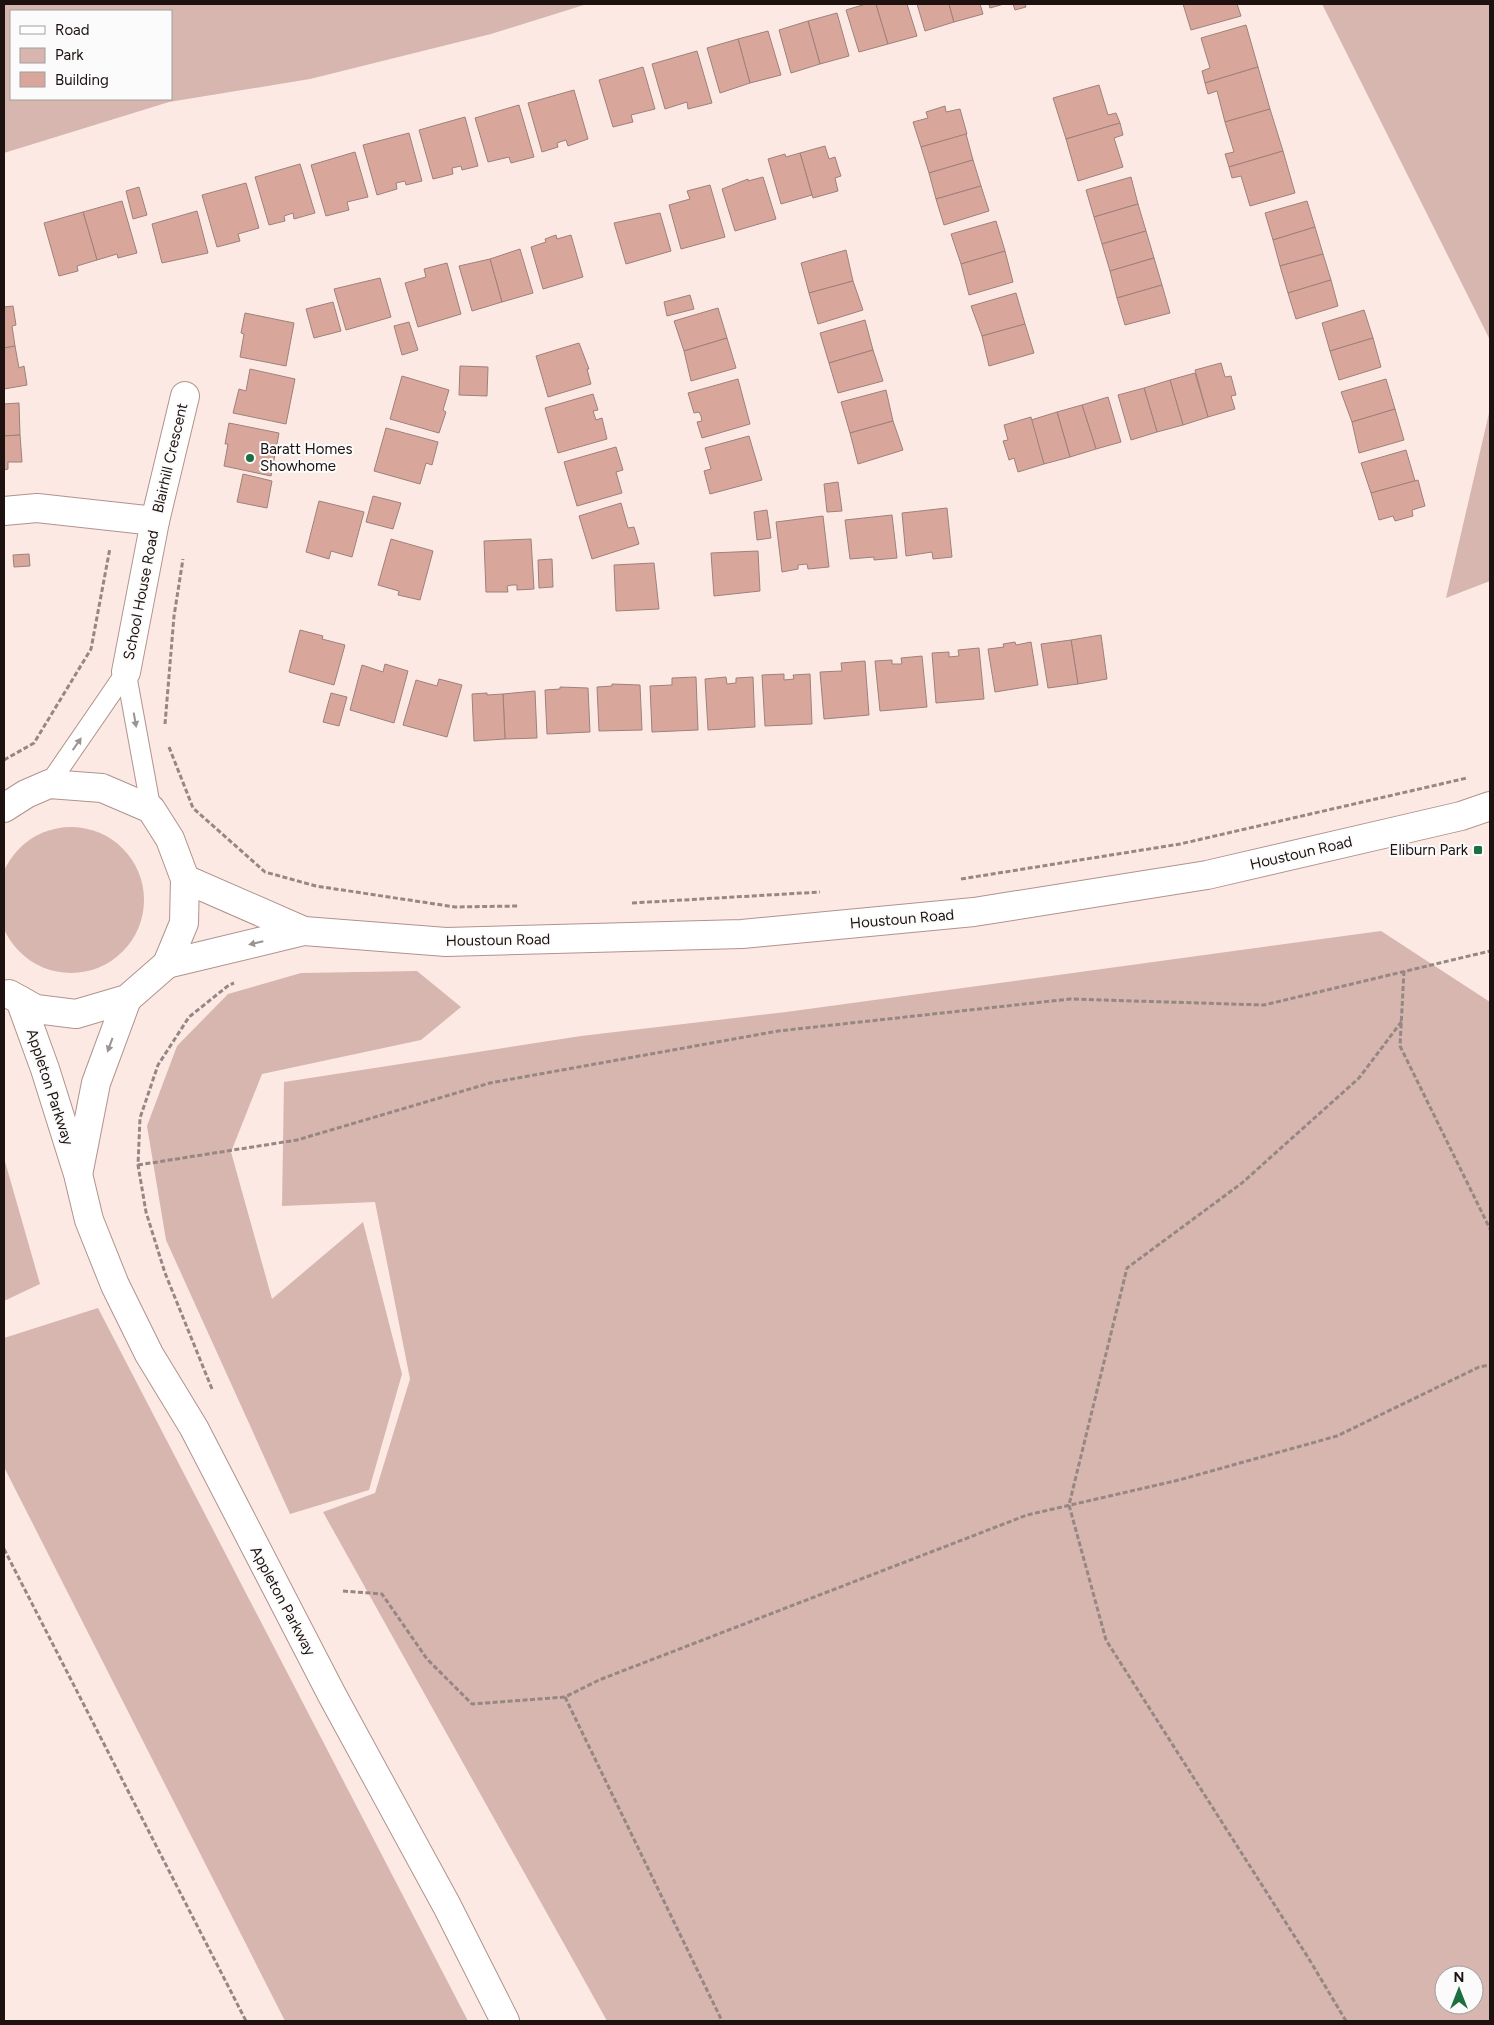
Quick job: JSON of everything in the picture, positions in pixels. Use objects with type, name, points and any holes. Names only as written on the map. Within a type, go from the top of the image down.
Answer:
[{"type":"street","name":"Blairhill Crescent","points":[[155,521],[185,396]]},
{"type":"street","name":"School House Road","points":[[4,511],[38,508],[115,515],[155,521],[126,672]]},
{"type":"street","points":[[4,808],[26,794],[49,784],[102,788],[151,809],[170,839],[185,879],[184,923],[167,964],[127,999],[76,1014],[36,1008],[12,996]]},
{"type":"street","name":"Houstoun Road","points":[[167,964],[304,931],[446,942],[742,934],[974,912],[1207,875],[1462,816],[1490,806]]},
{"type":"street","name":"Houstoun Road","points":[[185,879],[304,931]]},
{"type":"street","name":"Appleton Parkway","points":[[12,996],[45,1069],[78,1174],[89,1220],[123,1302],[149,1354],[194,1428],[332,1695],[448,1906],[506,2021]]},
{"type":"street","name":"Appleton Parkway","points":[[78,1174],[96,1083],[127,999]]},
{"type":"lane","name":"School House Road","points":[[49,784],[126,672]]},
{"type":"lane","name":"School House Road","points":[[126,672],[151,809]]},
{"type":"path","points":[[4,760],[34,743],[91,649],[105,580],[115,515]]},
{"type":"path","points":[[165,724],[174,616],[184,552]]},
{"type":"path","points":[[168,743],[193,808],[265,872],[316,886],[455,907],[524,906]]},
{"type":"path","points":[[957,880],[1180,844],[1473,776]]},
{"type":"path","points":[[271,917],[276,876]]},
{"type":"path","points":[[631,903],[829,892]]},
{"type":"path","points":[[138,1165],[297,1140],[490,1083],[778,1031],[1070,999],[1264,1004],[1490,951]]},
{"type":"path","points":[[1404,971],[1400,1046],[1490,1230]]},
{"type":"path","points":[[212,1389],[165,1273],[146,1212],[138,1165],[140,1118],[158,1065],[189,1016],[229,984],[237,982]]},
{"type":"path","points":[[1346,2021],[1106,1640],[1069,1506],[1127,1268],[1242,1183],[1359,1078],[1402,1020]]},
{"type":"path","points":[[343,1591],[382,1594],[427,1659],[472,1704],[565,1697],[600,1680],[1018,1518],[1179,1480],[1337,1436],[1478,1367],[1490,1365]]},
{"type":"path","points":[[4,1549],[246,2021]]},
{"type":"path","points":[[565,1697],[722,2021]]},
{"type":"green space","points":[[4,4],[587,4],[491,34],[310,79],[169,102],[4,153]]},
{"type":"green space","points":[[1322,4],[1490,4],[1490,340]]},
{"type":"green space","points":[[1490,409],[1490,581],[1446,598]]},
{"type":"green space","points":[[57,828],[85,828],[99,832],[112,839],[132,859],[139,872],[143,886],[143,914],[139,928],[132,941],[112,961],[99,968],[85,972],[57,972],[43,968],[30,961],[10,941],[3,928],[-1,914],[-1,886],[3,872],[10,859],[30,839],[43,832]]},
{"type":"green space","points":[[1381,931],[1490,1002],[1490,2021],[607,2021],[323,1512],[375,1493],[410,1379],[375,1202],[282,1206],[284,1082],[581,1036],[786,1012]]},
{"type":"green space","points":[[417,971],[461,1007],[421,1040],[262,1074],[231,1152],[272,1299],[363,1222],[402,1374],[369,1490],[290,1514],[166,1240],[147,1126],[177,1046],[228,994],[301,973]]},
{"type":"green space","points":[[4,1158],[40,1284],[4,1301]]},
{"type":"green space","points":[[98,1308],[468,2021],[285,2021],[4,1467],[4,1338]]},
{"type":"building","points":[[866,4],[876,4],[888,44],[859,52],[846,10]]},
{"type":"building","points":[[876,4],[907,4],[917,36],[888,44]]},
{"type":"building","points":[[917,4],[949,4],[954,22],[925,31]]},
{"type":"building","points":[[949,4],[980,4],[983,14],[954,22]]},
{"type":"building","points":[[989,4],[1004,4],[990,8]]},
{"type":"building","points":[[1013,4],[1025,4],[1026,7],[1015,10]]},
{"type":"building","points":[[1183,4],[1237,4],[1241,16],[1191,30]]},
{"type":"building","points":[[837,13],[849,56],[820,64],[808,21]]},
{"type":"building","points":[[808,21],[820,64],[791,73],[779,30]]},
{"type":"building","points":[[1246,25],[1258,67],[1205,83],[1202,71],[1210,68],[1201,38]]},
{"type":"building","points":[[768,31],[781,75],[750,83],[738,39]]},
{"type":"building","points":[[738,39],[750,83],[720,93],[707,48]]},
{"type":"building","points":[[697,51],[712,103],[688,109],[687,102],[665,109],[652,64]]},
{"type":"building","points":[[643,67],[655,109],[631,115],[633,122],[613,127],[599,80]]},
{"type":"building","points":[[1258,67],[1270,109],[1225,122],[1217,91],[1208,94],[1205,83]]},
{"type":"building","points":[[1099,85],[1108,115],[1116,113],[1120,123],[1066,139],[1053,98]]},
{"type":"building","points":[[574,90],[588,139],[568,146],[566,140],[557,143],[558,147],[542,152],[528,103]]},
{"type":"building","points":[[519,105],[534,157],[511,163],[509,157],[488,162],[475,118]]},
{"type":"building","points":[[945,106],[946,112],[960,109],[967,134],[921,147],[913,122],[928,118],[926,112]]},
{"type":"building","points":[[1270,109],[1283,151],[1229,167],[1225,154],[1234,152],[1225,122]]},
{"type":"building","points":[[465,117],[478,166],[462,170],[461,166],[452,168],[453,174],[433,179],[419,130]]},
{"type":"building","points":[[1120,123],[1123,135],[1114,138],[1123,167],[1078,181],[1066,139]]},
{"type":"building","points":[[409,133],[422,181],[406,185],[405,181],[396,183],[397,189],[377,195],[363,145]]},
{"type":"building","points":[[966,134],[973,160],[929,173],[921,147]]},
{"type":"building","points":[[825,146],[829,159],[835,157],[841,176],[835,178],[838,191],[813,198],[800,153]]},
{"type":"building","points":[[1283,151],[1295,193],[1250,206],[1241,176],[1232,178],[1229,167]]},
{"type":"building","points":[[355,152],[368,197],[347,202],[349,210],[326,216],[311,165]]},
{"type":"building","points":[[800,153],[812,195],[781,204],[768,159],[785,154],[786,157]]},
{"type":"building","points":[[973,160],[981,186],[936,199],[929,173]]},
{"type":"building","points":[[300,164],[315,213],[294,219],[293,213],[284,216],[285,221],[269,225],[255,177]]},
{"type":"building","points":[[763,177],[776,219],[735,231],[722,189],[748,179],[748,181]]},
{"type":"building","points":[[1131,177],[1138,204],[1094,217],[1086,190]]},
{"type":"building","points":[[246,183],[259,228],[238,234],[240,241],[217,247],[202,195]]},
{"type":"building","points":[[710,185],[725,237],[681,249],[669,205],[690,199],[687,191]]},
{"type":"building","points":[[981,186],[989,211],[944,225],[936,199]]},
{"type":"building","points":[[139,187],[147,215],[133,219],[126,191]]},
{"type":"building","points":[[122,201],[137,253],[118,258],[117,254],[97,260],[83,212]]},
{"type":"building","points":[[1307,201],[1315,227],[1273,240],[1265,213]]},
{"type":"building","points":[[1138,204],[1146,231],[1102,244],[1094,217]]},
{"type":"building","points":[[197,211],[208,253],[162,263],[152,224]]},
{"type":"building","points":[[83,212],[97,260],[77,266],[78,271],[59,276],[44,223]]},
{"type":"building","points":[[660,213],[671,251],[626,264],[614,223]]},
{"type":"building","points":[[996,221],[1005,251],[961,264],[951,234]]},
{"type":"building","points":[[1315,227],[1323,254],[1280,266],[1273,240]]},
{"type":"building","points":[[1146,231],[1154,258],[1110,271],[1102,244]]},
{"type":"building","points":[[556,235],[557,239],[571,235],[583,277],[543,289],[531,247],[546,242],[545,239]]},
{"type":"building","points":[[520,249],[533,293],[502,302],[490,259]]},
{"type":"building","points":[[846,250],[853,281],[809,293],[801,263]]},
{"type":"building","points":[[1005,251],[1013,282],[969,295],[961,264]]},
{"type":"building","points":[[1323,254],[1331,280],[1288,293],[1280,266]]},
{"type":"building","points":[[1154,258],[1162,285],[1117,298],[1110,271]]},
{"type":"building","points":[[490,259],[502,302],[472,311],[459,266]]},
{"type":"building","points":[[447,263],[461,314],[418,327],[405,283],[426,277],[424,269]]},
{"type":"building","points":[[380,278],[391,317],[346,330],[334,289]]},
{"type":"building","points":[[1331,280],[1338,306],[1296,319],[1288,293]]},
{"type":"building","points":[[853,281],[863,310],[818,324],[809,293]]},
{"type":"building","points":[[1162,285],[1170,313],[1125,325],[1117,298]]},
{"type":"building","points":[[1016,293],[1025,324],[982,336],[971,306]]},
{"type":"building","points":[[690,295],[694,309],[667,316],[664,302]]},
{"type":"building","points":[[333,302],[341,331],[314,338],[306,309]]},
{"type":"building","points":[[13,306],[16,325],[12,326],[15,346],[4,348],[4,307]]},
{"type":"building","points":[[718,308],[727,338],[684,351],[674,321]]},
{"type":"building","points":[[1364,310],[1373,338],[1330,351],[1322,323]]},
{"type":"building","points":[[245,313],[294,323],[286,366],[240,357],[244,334],[241,333]]},
{"type":"building","points":[[865,320],[873,350],[829,363],[820,333]]},
{"type":"building","points":[[409,322],[418,350],[402,355],[394,326]]},
{"type":"building","points":[[1025,324],[1034,353],[989,366],[982,336]]},
{"type":"building","points":[[727,338],[736,368],[691,381],[684,351]]},
{"type":"building","points":[[1373,338],[1381,367],[1339,380],[1330,351]]},
{"type":"building","points":[[579,343],[589,369],[587,369],[591,384],[548,397],[536,356]]},
{"type":"building","points":[[15,346],[19,368],[24,366],[27,385],[4,389],[4,348]]},
{"type":"building","points":[[873,350],[883,381],[838,393],[829,363]]},
{"type":"building","points":[[1221,363],[1225,377],[1231,376],[1236,395],[1231,396],[1235,409],[1208,417],[1195,370]]},
{"type":"building","points":[[460,366],[488,367],[487,396],[459,395]]},
{"type":"building","points":[[250,369],[295,379],[286,424],[233,413],[239,389],[246,391]]},
{"type":"building","points":[[1195,373],[1208,417],[1183,425],[1170,380]]},
{"type":"building","points":[[402,376],[449,390],[443,410],[446,412],[439,433],[390,419]]},
{"type":"building","points":[[738,379],[750,424],[702,438],[697,422],[702,421],[701,416],[699,412],[694,413],[688,393]]},
{"type":"building","points":[[1386,379],[1395,409],[1352,422],[1341,392]]},
{"type":"building","points":[[1170,380],[1183,425],[1157,432],[1144,388]]},
{"type":"building","points":[[1144,388],[1157,432],[1131,440],[1118,395]]},
{"type":"building","points":[[886,390],[893,421],[850,433],[841,402]]},
{"type":"building","points":[[593,394],[598,410],[593,411],[596,420],[602,418],[607,439],[558,453],[545,408]]},
{"type":"building","points":[[1108,397],[1121,442],[1096,449],[1082,405]]},
{"type":"building","points":[[19,403],[20,435],[4,436],[4,404]]},
{"type":"building","points":[[1082,405],[1096,449],[1070,457],[1057,412]]},
{"type":"building","points":[[1395,409],[1404,440],[1359,453],[1352,422]]},
{"type":"building","points":[[1057,412],[1070,457],[1044,464],[1031,420]]},
{"type":"building","points":[[1031,417],[1044,464],[1018,472],[1014,458],[1009,460],[1003,441],[1008,440],[1004,425]]},
{"type":"building","points":[[893,421],[903,450],[858,464],[850,433]]},
{"type":"building","name":"Baratt Homes Showhome","points":[[229,423],[279,433],[271,476],[224,466],[228,444],[225,444]]},
{"type":"building","points":[[386,428],[438,442],[432,465],[426,463],[420,484],[374,471]]},
{"type":"building","points":[[20,435],[22,462],[8,462],[8,469],[4,470],[4,436]]},
{"type":"building","points":[[749,436],[762,480],[710,494],[704,471],[711,469],[705,448]]},
{"type":"building","points":[[616,447],[623,470],[616,472],[622,493],[577,506],[564,462]]},
{"type":"building","points":[[1406,450],[1415,481],[1371,493],[1361,463]]},
{"type":"building","points":[[243,474],[272,481],[267,508],[237,502]]},
{"type":"building","points":[[1418,480],[1425,506],[1412,510],[1413,516],[1395,521],[1393,516],[1379,520],[1371,493]]},
{"type":"building","points":[[838,482],[842,511],[827,512],[824,484]]},
{"type":"building","points":[[373,496],[401,503],[393,529],[366,522]]},
{"type":"building","points":[[319,501],[364,512],[352,557],[331,551],[329,559],[306,552]]},
{"type":"building","points":[[621,503],[628,528],[634,527],[639,544],[592,559],[579,516]]},
{"type":"building","points":[[947,508],[952,557],[933,559],[932,552],[906,556],[902,513]]},
{"type":"building","points":[[767,510],[771,538],[757,540],[754,512]]},
{"type":"building","points":[[892,515],[897,558],[874,560],[874,557],[850,559],[845,520]]},
{"type":"building","points":[[823,516],[829,567],[808,569],[807,564],[798,565],[798,569],[782,572],[776,522]]},
{"type":"building","points":[[391,539],[433,551],[420,600],[398,595],[399,591],[378,585]]},
{"type":"building","points":[[531,539],[534,589],[517,590],[517,585],[512,585],[507,586],[508,592],[486,592],[484,541]]},
{"type":"building","points":[[758,551],[760,591],[714,596],[711,553]]},
{"type":"building","points":[[29,554],[30,566],[14,567],[13,555]]},
{"type":"building","points":[[552,559],[553,587],[539,588],[538,560]]},
{"type":"building","points":[[654,563],[659,609],[616,611],[614,565]]},
{"type":"building","points":[[300,630],[323,636],[322,639],[345,645],[334,685],[289,672]]},
{"type":"building","points":[[1101,635],[1107,679],[1078,684],[1071,640]]},
{"type":"building","points":[[1071,640],[1078,684],[1048,688],[1041,644]]},
{"type":"building","points":[[1015,642],[1016,645],[1031,642],[1038,685],[995,692],[988,649],[1004,647],[1003,644]]},
{"type":"building","points":[[979,648],[984,699],[936,703],[932,653],[949,652],[949,657],[959,656],[958,650]]},
{"type":"building","points":[[922,656],[927,707],[880,711],[875,661],[892,660],[892,664],[902,664],[901,658]]},
{"type":"building","points":[[865,661],[869,715],[824,719],[820,672],[842,671],[841,663]]},
{"type":"building","points":[[385,664],[408,671],[394,723],[350,710],[362,665],[383,672]]},
{"type":"building","points":[[784,674],[784,680],[794,679],[793,675],[810,674],[812,724],[765,726],[762,675]]},
{"type":"building","points":[[696,677],[698,730],[652,732],[650,686],[672,685],[672,678]]},
{"type":"building","points":[[726,677],[727,684],[736,683],[736,678],[753,677],[755,727],[708,730],[705,679]]},
{"type":"building","points":[[439,679],[462,685],[447,737],[403,725],[416,680],[437,686]]},
{"type":"building","points":[[612,684],[640,685],[642,730],[599,731],[597,687],[612,686]]},
{"type":"building","points":[[560,687],[588,688],[590,732],[547,734],[545,690],[560,689]]},
{"type":"building","points":[[535,691],[537,738],[505,739],[503,694]]},
{"type":"building","points":[[331,693],[347,697],[339,726],[323,722]]},
{"type":"building","points":[[487,693],[487,695],[503,694],[505,739],[474,741],[472,694]]},
{"type":"place","name":"Baratt Homes Showhome","points":[[250,458]]},
{"type":"place","name":"Eliburn Park","points":[[1478,850]]}]
